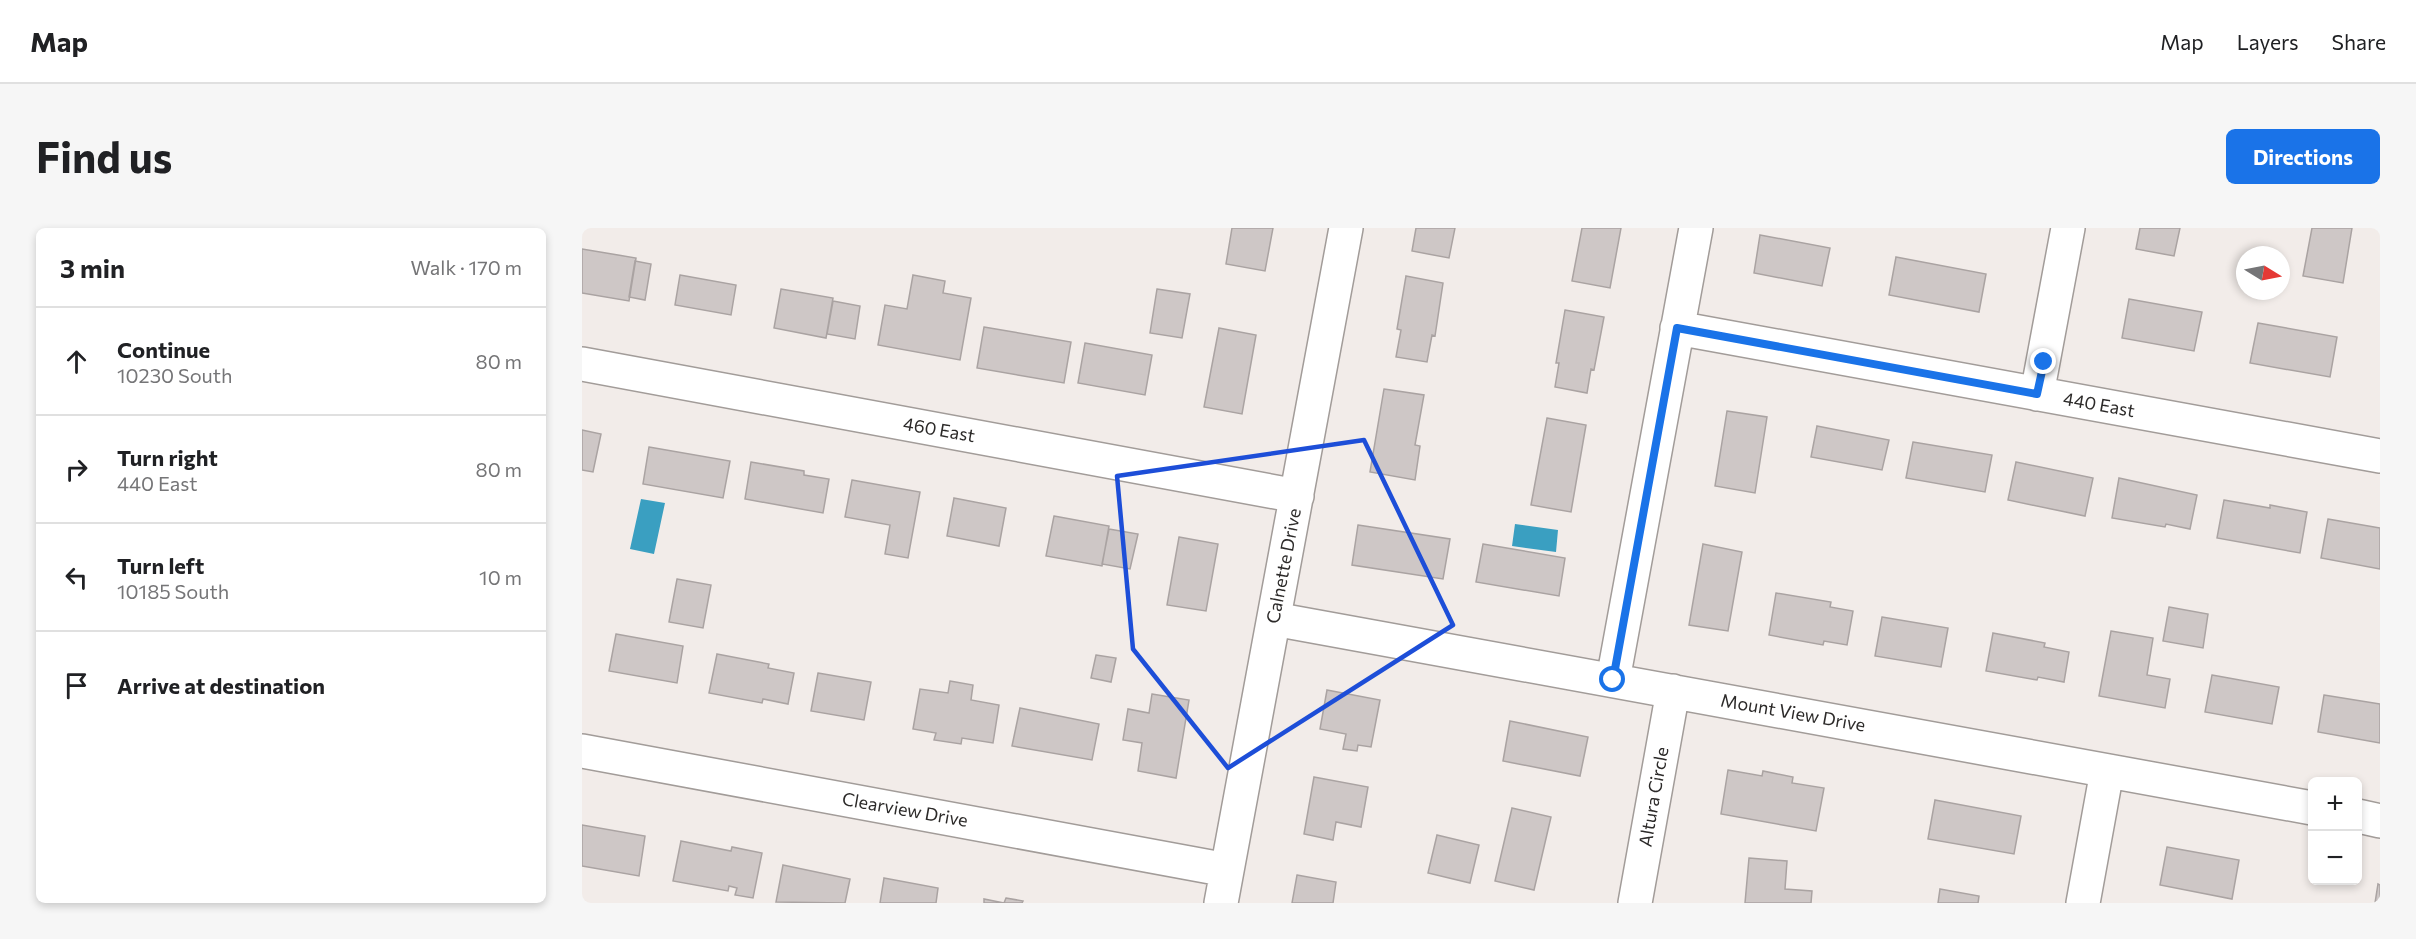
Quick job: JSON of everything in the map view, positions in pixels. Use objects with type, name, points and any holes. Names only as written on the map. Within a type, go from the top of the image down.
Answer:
[{"type":"street","name":"Calnette Drive","points":[[1221,903],[1346,228]]},
{"type":"street","points":[[1613,680],[1696,228]]},
{"type":"street","points":[[2037,394],[2068,228]]},
{"type":"street","name":"440 East","points":[[1677,328],[2380,456]]},
{"type":"street","name":"460 East","points":[[582,364],[1297,496]]},
{"type":"street","name":"Mount View Drive","points":[[1274,619],[2308,807]]},
{"type":"street","name":"Altura Circle","points":[[1635,903],[1673,692]]},
{"type":"street","name":"Clearview Drive","points":[[582,751],[1227,870]]},
{"type":"street","points":[[2083,903],[2107,771]]},
{"type":"street","points":[[2362,817],[2380,820]]},
{"type":"highlighted area","points":[[1364,440],[1453,625],[1228,768],[1133,649],[1117,476]]},
{"type":"water","points":[[641,499],[665,503],[654,554],[630,549]]},
{"type":"water","points":[[1515,524],[1558,530],[1556,552],[1512,546]]},
{"type":"building","points":[[1232,228],[1273,228],[1265,271],[1226,264]]},
{"type":"building","points":[[1416,228],[1455,228],[1449,258],[1412,251]]},
{"type":"building","points":[[1582,228],[1621,228],[1610,288],[1572,281]]},
{"type":"building","points":[[2140,228],[2180,228],[2174,256],[2136,249]]},
{"type":"building","points":[[2312,228],[2352,228],[2343,283],[2303,276]]},
{"type":"building","points":[[1760,235],[1830,248],[1822,286],[1754,273]]},
{"type":"building","points":[[582,249],[636,258],[629,301],[582,293]]},
{"type":"building","points":[[1896,257],[1986,274],[1979,312],[1889,295]]},
{"type":"building","points":[[635,261],[651,264],[645,300],[629,297]]},
{"type":"building","points":[[680,275],[736,285],[731,315],[675,305]]},
{"type":"building","points":[[913,275],[945,281],[943,293],[971,298],[960,360],[878,345],[885,305],[907,309]]},
{"type":"building","points":[[1406,276],[1443,283],[1435,336],[1432,335],[1427,362],[1396,357],[1401,330],[1397,329]]},
{"type":"building","points":[[781,289],[833,298],[826,338],[774,328]]},
{"type":"building","points":[[1157,289],[1190,294],[1182,338],[1150,333]]},
{"type":"building","points":[[2129,299],[2202,312],[2194,351],[2122,338]]},
{"type":"building","points":[[833,301],[860,306],[855,339],[827,334]]},
{"type":"building","points":[[1565,310],[1604,317],[1594,370],[1591,369],[1587,393],[1555,387],[1559,363],[1556,363]]},
{"type":"building","points":[[2258,323],[2337,337],[2330,377],[2250,363]]},
{"type":"building","points":[[984,327],[1071,342],[1064,383],[977,368]]},
{"type":"building","points":[[1219,328],[1256,335],[1242,414],[1204,407]]},
{"type":"building","points":[[1085,343],[1152,355],[1145,395],[1078,383]]},
{"type":"building","points":[[1384,389],[1424,395],[1415,445],[1420,446],[1415,480],[1370,472]]},
{"type":"building","points":[[1727,411],[1767,417],[1755,493],[1715,486]]},
{"type":"building","points":[[1547,418],[1586,425],[1571,512],[1531,505]]},
{"type":"building","points":[[1817,426],[1889,440],[1882,470],[1811,457]]},
{"type":"building","points":[[582,430],[601,434],[593,472],[582,470]]},
{"type":"building","points":[[1913,442],[1992,455],[1985,492],[1906,478]]},
{"type":"building","points":[[649,447],[730,461],[723,498],[643,484]]},
{"type":"building","points":[[751,462],[804,471],[804,475],[829,479],[823,513],[745,499]]},
{"type":"building","points":[[2016,462],[2093,478],[2085,516],[2008,500]]},
{"type":"building","points":[[2119,478],[2197,495],[2190,529],[2112,518]]},
{"type":"building","points":[[852,480],[920,492],[908,558],[885,554],[890,525],[845,517]]},
{"type":"building","points":[[954,498],[1006,508],[999,546],[947,536]]},
{"type":"building","points":[[2224,500],[2307,512],[2300,553],[2217,538]]},
{"type":"building","points":[[1054,516],[1109,526],[1102,566],[1046,556]]},
{"type":"building","points":[[2328,519],[2380,528],[2380,569],[2321,558]]},
{"type":"building","points":[[1358,525],[1450,539],[1443,579],[1352,565]]},
{"type":"building","points":[[1109,529],[1138,534],[1130,569],[1102,564]]},
{"type":"building","points":[[1179,537],[1218,544],[1206,611],[1167,605]]},
{"type":"building","points":[[1483,544],[1565,558],[1559,596],[1476,582]]},
{"type":"building","points":[[1703,544],[1742,552],[1728,631],[1689,625]]},
{"type":"building","points":[[677,579],[711,585],[703,628],[669,622]]},
{"type":"building","points":[[1776,593],[1831,602],[1830,607],[1853,611],[1847,645],[1824,641],[1823,645],[1769,635]]},
{"type":"building","points":[[2169,607],[2208,614],[2203,648],[2163,641]]},
{"type":"building","points":[[1882,617],[1948,628],[1941,667],[1875,656]]},
{"type":"building","points":[[2111,631],[2153,638],[2147,675],[2170,679],[2165,708],[2099,696]]},
{"type":"building","points":[[1993,633],[2045,643],[2044,647],[2069,652],[2064,682],[1986,671]]},
{"type":"building","points":[[616,634],[683,646],[677,683],[609,671]]},
{"type":"building","points":[[717,654],[769,664],[768,668],[794,673],[788,704],[763,699],[762,703],[709,693]]},
{"type":"building","points":[[1096,655],[1116,658],[1111,682],[1091,678]]},
{"type":"building","points":[[818,673],[871,682],[864,720],[811,711]]},
{"type":"building","points":[[2212,675],[2279,687],[2272,724],[2205,712]]},
{"type":"building","points":[[950,681],[973,685],[971,700],[999,705],[993,743],[962,738],[961,744],[934,740],[936,733],[913,729],[920,689],[948,693]]},
{"type":"building","points":[[1327,690],[1380,700],[1371,747],[1358,745],[1357,751],[1343,749],[1346,734],[1320,729]]},
{"type":"building","points":[[1152,694],[1189,700],[1176,778],[1138,771],[1142,743],[1123,740],[1128,709],[1149,713]]},
{"type":"building","points":[[2324,695],[2380,704],[2380,743],[2318,732]]},
{"type":"building","points":[[1020,708],[1099,724],[1092,760],[1012,746]]},
{"type":"building","points":[[1510,721],[1588,737],[1580,776],[1503,761]]},
{"type":"building","points":[[1728,770],[1762,776],[1763,771],[1793,777],[1792,783],[1824,788],[1816,831],[1721,814]]},
{"type":"building","points":[[1314,777],[1368,787],[1361,827],[1336,822],[1333,840],[1304,834]]},
{"type":"building","points":[[1935,800],[2021,816],[2014,854],[1928,839]]},
{"type":"building","points":[[1512,808],[1551,817],[1534,890],[1495,881]]},
{"type":"building","points":[[582,825],[645,836],[639,876],[582,866]]},
{"type":"building","points":[[1437,835],[1479,845],[1470,883],[1428,873]]},
{"type":"building","points":[[681,841],[731,851],[732,847],[762,853],[753,898],[735,895],[737,888],[729,886],[728,891],[673,881]]},
{"type":"building","points":[[2167,847],[2239,860],[2232,899],[2160,885]]},
{"type":"building","points":[[1749,858],[1787,861],[1785,889],[1812,891],[1811,903],[1745,903]]},
{"type":"building","points":[[783,865],[850,879],[845,903],[776,902]]},
{"type":"building","points":[[1297,875],[1336,882],[1333,903],[1292,903]]},
{"type":"building","points":[[884,878],[938,888],[936,903],[880,903]]},
{"type":"building","points":[[2378,884],[2380,885],[2380,903],[2375,903]]},
{"type":"building","points":[[1940,889],[1979,896],[1978,903],[1938,903]]},
{"type":"building","points":[[1006,898],[1023,901],[1022,903],[1004,903]]},
{"type":"building","points":[[984,899],[1004,903],[984,903]]},
{"type":"route","points":[[1613,680],[1677,328],[2037,394],[2044,362]]}]
